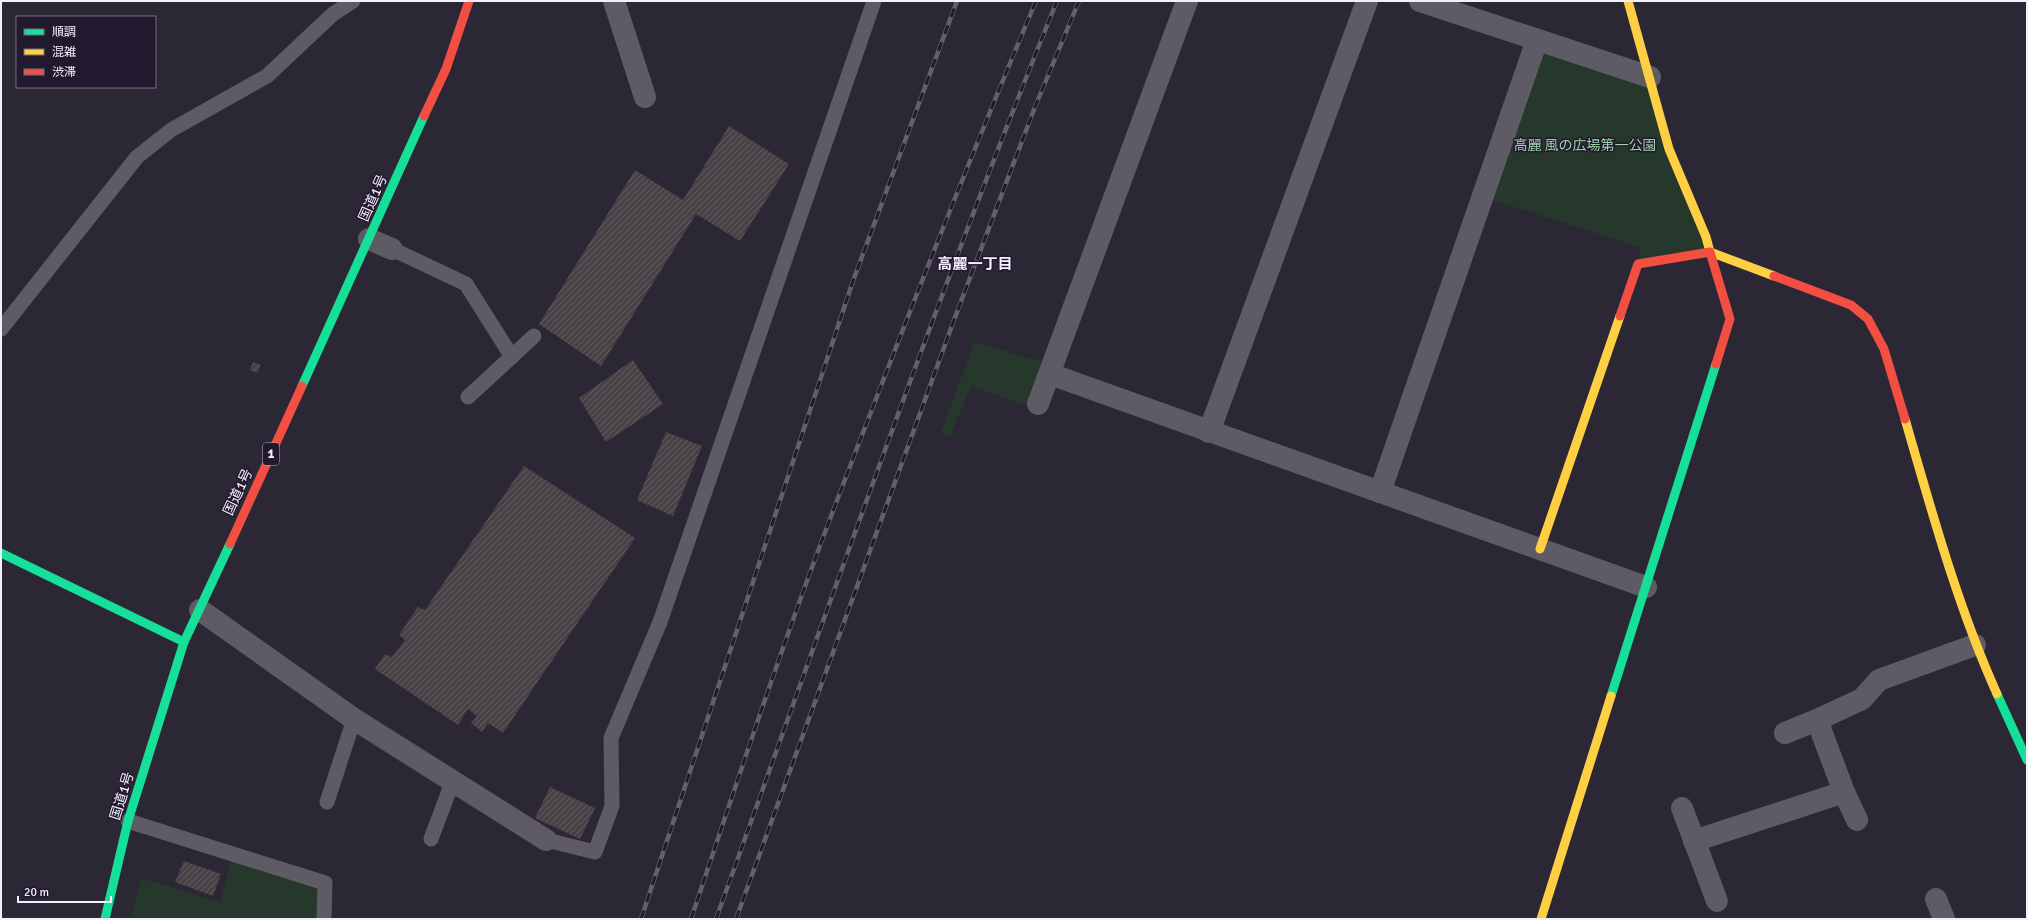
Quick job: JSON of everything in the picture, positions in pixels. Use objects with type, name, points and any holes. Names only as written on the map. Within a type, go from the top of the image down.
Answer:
[{"type":"main road","name":"国道1号","points":[[105,919],[128,821],[184,642],[200,610],[446,69],[468,1]]},
{"type":"main road","points":[[1541,919],[1730,319],[1706,237],[1669,149],[1628,1]]},
{"type":"main road","points":[[1540,549],[1638,264],[1710,252],[1851,305],[1868,319],[1884,349],[1943,550],[1975,645],[2027,760]]},
{"type":"main road","points":[[1,553],[184,642]]},
{"type":"street","points":[[614,1],[645,97]]},
{"type":"street","points":[[1038,404],[1187,1]]},
{"type":"street","points":[[1209,432],[1367,1]]},
{"type":"street","points":[[1420,1],[1650,77]]},
{"type":"street","points":[[1380,492],[1537,40]]},
{"type":"street","points":[[369,239],[392,250]]},
{"type":"street","points":[[1050,374],[1646,587]]},
{"type":"street","points":[[200,610],[354,719],[452,783],[546,840]]},
{"type":"street","points":[[1784,733],[1817,720],[1862,699],[1879,680],[1975,645]]},
{"type":"street","points":[[1817,720],[1844,792],[1857,820]]},
{"type":"street","points":[[1694,841],[1844,792]]},
{"type":"street","points":[[1682,808],[1717,901]]},
{"type":"street","points":[[1936,899],[1944,919]]},
{"type":"lane","points":[[1,329],[137,157],[171,130],[267,76],[334,14],[353,1]]},
{"type":"lane","points":[[546,840],[595,852],[612,806],[611,738],[660,622],[874,1]]},
{"type":"lane","points":[[392,250],[466,284],[512,357]]},
{"type":"lane","points":[[468,397],[534,336]]},
{"type":"lane","points":[[327,802],[354,719]]},
{"type":"lane","points":[[431,839],[452,783]]},
{"type":"lane","points":[[128,821],[325,883],[324,919]]},
{"type":"green space","name":"高麗 風の広場第一公園","points":[[1537,40],[1650,77],[1710,252],[1638,264],[1640,247],[1483,197]]},
{"type":"green space","points":[[974,342],[1053,365],[1037,409],[971,386],[950,437],[941,433]]},
{"type":"green space","points":[[233,854],[325,883],[324,919],[131,919],[141,878],[220,902]]},
{"type":"building","points":[[729,126],[789,164],[740,241],[696,214],[601,366],[539,324],[635,170],[683,200]]},
{"type":"building","points":[[633,360],[663,404],[606,442],[579,398]]},
{"type":"building","points":[[253,362],[261,365],[257,373],[250,370]]},
{"type":"building","points":[[666,432],[702,446],[673,516],[637,500]]},
{"type":"building","points":[[524,466],[635,538],[503,733],[488,723],[482,732],[471,723],[477,716],[468,709],[458,725],[375,669],[385,654],[392,657],[405,640],[399,635],[418,607],[425,610]]},
{"type":"building","points":[[550,787],[595,808],[580,839],[535,818]]},
{"type":"building","points":[[184,861],[221,874],[213,896],[175,882]]},
{"type":"railway","points":[[641,919],[853,281],[957,1]]},
{"type":"railway","points":[[691,919],[776,668],[830,519],[931,259],[1036,1]]},
{"type":"railway","points":[[716,919],[924,343],[967,229],[1057,1]]},
{"type":"railway","points":[[736,919],[954,320],[1035,107],[1079,1]]},
{"type":"traffic: fast","points":[[302,386],[424,116]]},
{"type":"traffic: fast","points":[[1611,696],[1716,364]]},
{"type":"traffic: fast","points":[[105,919],[128,821],[184,642],[230,544]]},
{"type":"traffic: fast","points":[[1,553],[184,642]]},
{"type":"traffic: fast","points":[[1997,694],[2027,760]]},
{"type":"traffic: slow","points":[[1628,1],[1669,149],[1706,237],[1710,252],[1774,276]]},
{"type":"traffic: slow","points":[[1540,549],[1620,316]]},
{"type":"traffic: slow","points":[[1905,419],[1935,523],[1957,592],[1997,694]]},
{"type":"traffic: slow","points":[[1541,919],[1611,696]]},
{"type":"traffic: jam","points":[[424,116],[446,69],[469,1]]},
{"type":"traffic: jam","points":[[1620,316],[1638,264],[1710,252],[1730,319],[1716,364]]},
{"type":"traffic: jam","points":[[1774,276],[1851,305],[1868,319],[1884,349],[1905,419]]},
{"type":"traffic: jam","points":[[230,544],[302,386]]},
{"type":"district","name":"高麗一丁目","points":[[975,264]]}]
